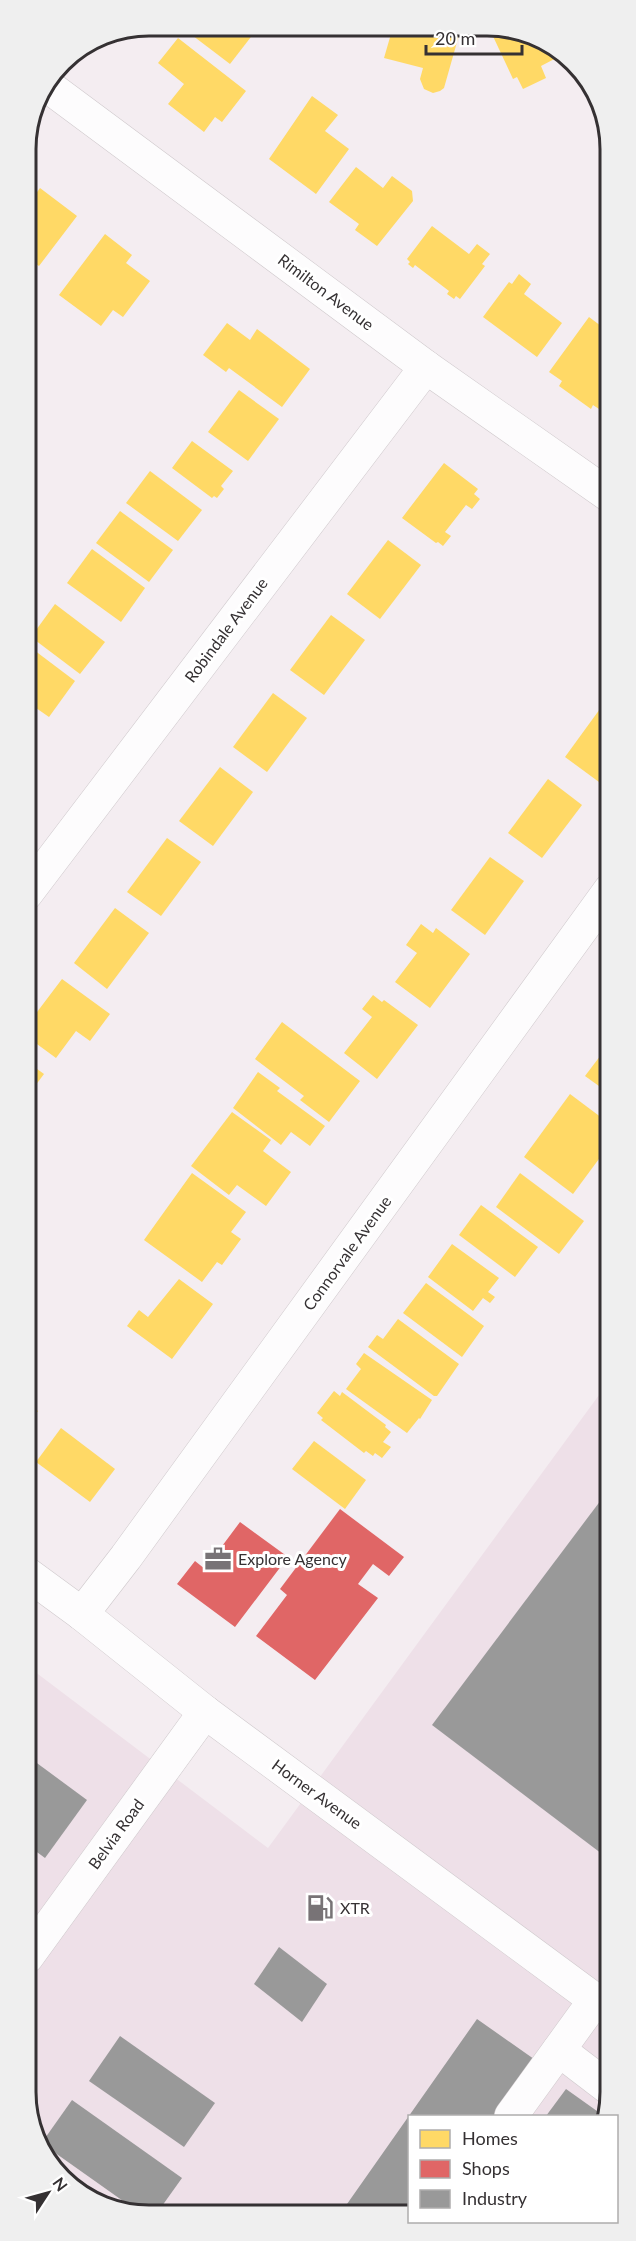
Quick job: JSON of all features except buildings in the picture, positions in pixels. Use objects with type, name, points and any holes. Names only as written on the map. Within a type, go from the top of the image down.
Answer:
[{"type":"street","name":"Rimilton Avenue","points":[[53,90],[426,366],[600,489]]},
{"type":"street","name":"Robindale Avenue","points":[[36,881],[426,366]]},
{"type":"street","name":"Connorvale Avenue","points":[[82,1614],[600,904]]},
{"type":"street","name":"Horner Avenue","points":[[36,1580],[205,1712],[600,2004]]},
{"type":"street","name":"Belvia Road","points":[[36,1945],[205,1712]]},
{"type":"street","points":[[513,2115],[559,2050],[600,2009]]},
{"type":"street","points":[[559,2050],[600,2081]]},
{"type":"shaded area","points":[[600,1394],[600,2100],[597,2115],[408,2115],[408,2205],[141,2205],[113,2199],[80,2182],[78,2163],[61,2163],[51,2149],[37,2107],[36,1673],[268,1848]]},
{"type":"place","name":"Explore Agency","points":[[218,1559]]},
{"type":"place","name":"XTR","points":[[320,1908]]}]
